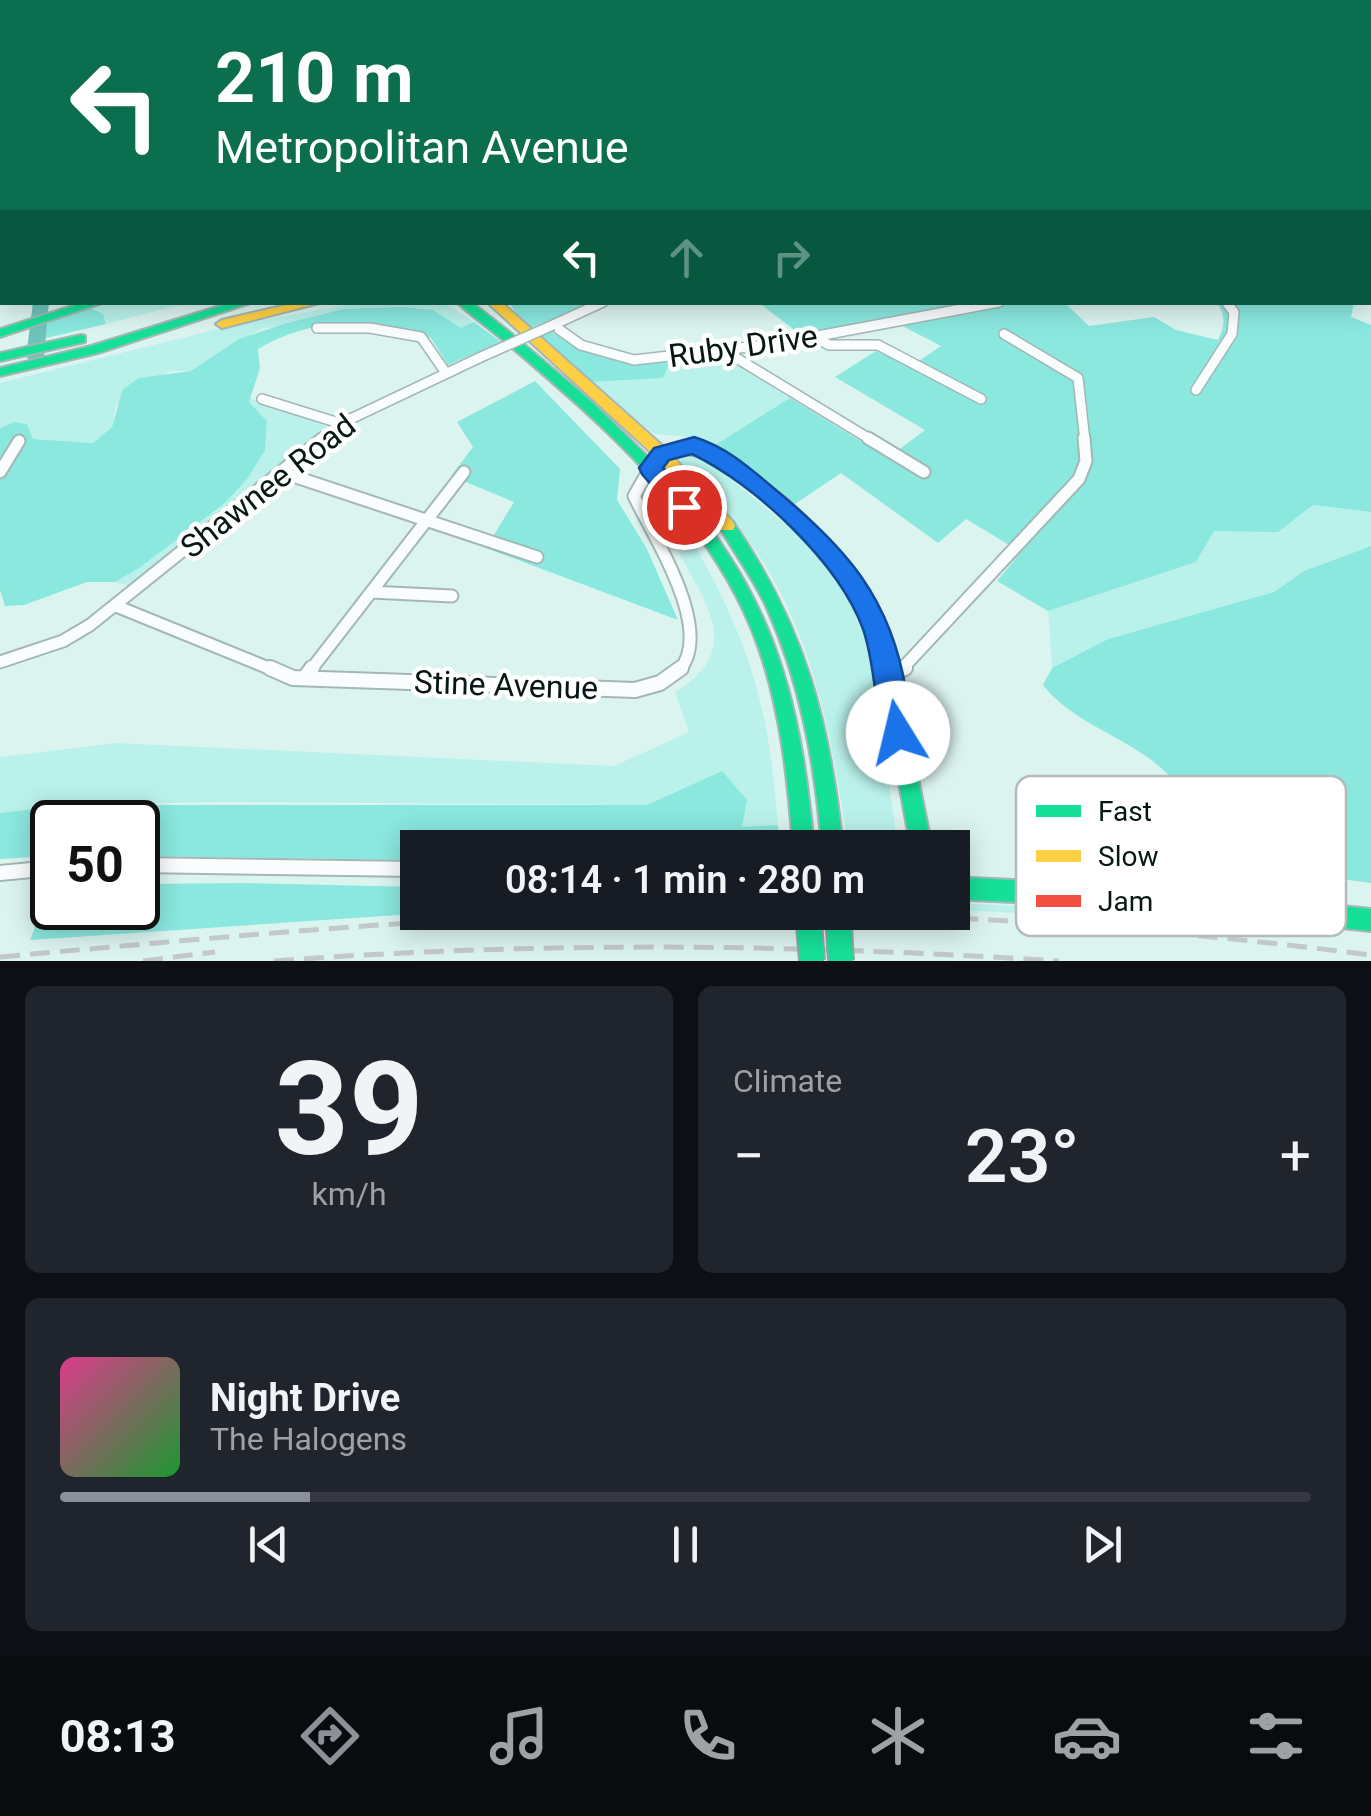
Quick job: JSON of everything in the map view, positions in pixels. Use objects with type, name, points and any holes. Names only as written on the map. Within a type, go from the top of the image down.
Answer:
[{"type":"main road","points":[[0,333],[89,305]]},
{"type":"main road","points":[[0,357],[126,328],[202,305]]},
{"type":"main road","points":[[104,348],[238,305]]},
{"type":"main road","points":[[0,372],[303,305]]},
{"type":"main road","points":[[468,305],[656,461],[722,553],[757,620],[787,719],[803,830]]},
{"type":"main road","points":[[496,305],[750,557],[786,633],[816,717],[832,830]]},
{"type":"main road","points":[[656,461],[686,444],[714,453],[808,528],[860,595],[875,626],[890,676],[906,790],[917,830]]},
{"type":"main road","points":[[970,889],[1016,891]]},
{"type":"main road","points":[[1346,917],[1371,920]]},
{"type":"main road","points":[[809,930],[812,961]]},
{"type":"main road","points":[[839,930],[842,961]]},
{"type":"street","name":"Shawnee Road","points":[[0,662],[73,636],[116,606],[342,424],[596,305]]},
{"type":"street","name":"Ruby Drive","points":[[553,325],[581,345],[634,360],[816,338],[984,305]]},
{"type":"street","points":[[1196,390],[1232,334],[1234,312],[1228,305]]},
{"type":"street","points":[[317,328],[347,326],[421,337],[430,344],[446,373]]},
{"type":"street","points":[[890,676],[908,668],[1055,501],[1083,478],[1090,453],[1078,407],[1078,378],[1004,334]]},
{"type":"street","points":[[816,338],[829,345],[878,344],[981,399]]},
{"type":"street","points":[[724,351],[924,472]]},
{"type":"street","points":[[262,399],[342,424]]},
{"type":"street","points":[[0,472],[19,441]]},
{"type":"street","name":"Stine Avenue","points":[[116,606],[293,678],[635,690],[664,684],[682,671],[695,646],[693,621],[634,496],[656,461]]},
{"type":"street","points":[[284,472],[537,558]]},
{"type":"street","points":[[305,678],[464,472]]},
{"type":"street","points":[[371,592],[452,596]]},
{"type":"street","points":[[160,866],[400,869]]},
{"type":"street","points":[[0,873],[30,870]]},
{"type":"shaded area","points":[[179,305],[106,324],[103,314],[91,308]]},
{"type":"shaded area","points":[[347,305],[448,305],[474,322],[461,329],[433,310],[344,309],[259,330],[191,371],[170,371],[116,406],[112,427],[93,443],[33,439],[27,424],[14,422],[0,428],[0,383],[234,325]]},
{"type":"shaded area","points":[[510,305],[585,305],[528,329]]},
{"type":"shaded area","points":[[762,305],[1067,305],[1089,326],[1154,317],[1176,330],[1218,340],[1224,321],[1218,305],[1353,305],[1351,317],[1371,325],[1371,512],[1313,505],[1278,532],[1214,531],[1196,562],[1048,611],[997,581],[1021,552],[966,519],[938,543],[841,473],[795,504],[715,445],[790,398],[888,458],[925,430],[835,377],[876,351],[910,367],[941,346],[887,318],[801,335]]},
{"type":"shaded area","points":[[91,308],[103,314],[106,324],[46,338],[45,324]]},
{"type":"shaded area","points":[[344,309],[433,310],[461,328],[474,322],[501,342],[448,365],[431,338],[387,326],[342,323],[298,331],[258,349],[260,368],[249,402],[267,421],[265,450],[247,479],[224,504],[115,582],[87,582],[24,605],[5,606],[0,590],[0,428],[14,422],[27,424],[33,439],[93,443],[112,427],[123,389],[139,378],[191,371],[239,339],[283,324]]},
{"type":"shaded area","points":[[550,331],[607,357],[670,362],[663,378],[590,382],[539,336]]},
{"type":"shaded area","points":[[723,356],[790,398],[715,445],[697,438],[654,434],[590,382],[663,378],[670,362]]},
{"type":"shaded area","points":[[535,381],[620,469],[617,500],[646,547],[678,620],[486,548],[514,502],[451,476],[473,447],[457,422]]},
{"type":"shaded area","points":[[250,398],[332,428],[131,586],[115,582],[224,505],[265,450],[267,421],[249,403]]},
{"type":"shaded area","points":[[684,455],[707,460],[811,545],[848,598],[869,646],[896,830],[845,830],[822,708],[788,607],[751,544],[680,461]]},
{"type":"shaded area","points":[[1313,505],[1371,512],[1371,546],[1304,571],[1274,592],[1108,639],[1052,668],[1048,611],[1196,562],[1214,530],[1277,532]]},
{"type":"shaded area","points":[[1371,546],[1371,883],[1346,880],[1346,776],[1169,776],[1133,748],[1076,714],[1043,685],[1052,668],[1108,639],[1274,592],[1304,571]]},
{"type":"shaded area","points":[[696,547],[744,649],[763,713],[778,825],[742,828],[722,771],[647,805],[30,800],[30,809],[0,813],[0,757],[116,743],[614,766],[689,732],[675,692],[696,676],[714,644],[708,610],[679,553]]},
{"type":"shaded area","points":[[722,771],[747,800],[742,827],[778,825],[778,830],[400,830],[400,860],[160,856],[160,805],[647,805]]},
{"type":"shaded area","points":[[30,809],[30,857],[0,859],[0,813]]},
{"type":"shaded area","points":[[160,884],[400,887],[400,915],[30,940],[34,930],[160,930]]},
{"type":"shaded area","points":[[970,904],[1016,906],[1016,913],[970,911]]},
{"type":"waterway","points":[[35,357],[41,305]]},
{"type":"railway","points":[[0,957],[560,915],[732,912],[1016,922]]},
{"type":"railway","points":[[1199,936],[1371,955]]},
{"type":"railway","points":[[274,961],[470,950],[666,947],[863,951],[1059,961]]},
{"type":"railway","points":[[143,961],[215,952]]},
{"type":"traffic: fast","points":[[0,333],[89,305]]},
{"type":"traffic: fast","points":[[0,372],[93,350],[237,305]]},
{"type":"traffic: fast","points":[[467,305],[587,405],[628,445],[668,487],[733,574],[767,645],[784,702],[802,830]]},
{"type":"traffic: fast","points":[[0,357],[81,339]]},
{"type":"traffic: fast","points":[[650,468],[681,448],[704,451],[729,463],[781,503],[847,576],[867,610],[884,653],[918,830]]},
{"type":"traffic: fast","points":[[727,526],[772,600],[803,679],[822,761],[831,830]]},
{"type":"traffic: fast","points":[[970,889],[1016,891]]},
{"type":"traffic: fast","points":[[1346,917],[1371,920]]},
{"type":"traffic: fast","points":[[809,930],[812,961]]},
{"type":"traffic: fast","points":[[839,930],[841,961]]},
{"type":"traffic: slow","points":[[222,324],[304,305]]},
{"type":"traffic: slow","points":[[496,305],[661,453],[727,526]]},
{"type":"route","points":[[684,507],[650,468],[662,454],[686,444],[704,448],[725,460],[789,510],[824,545],[853,584],[875,626],[890,676],[898,733]]}]
